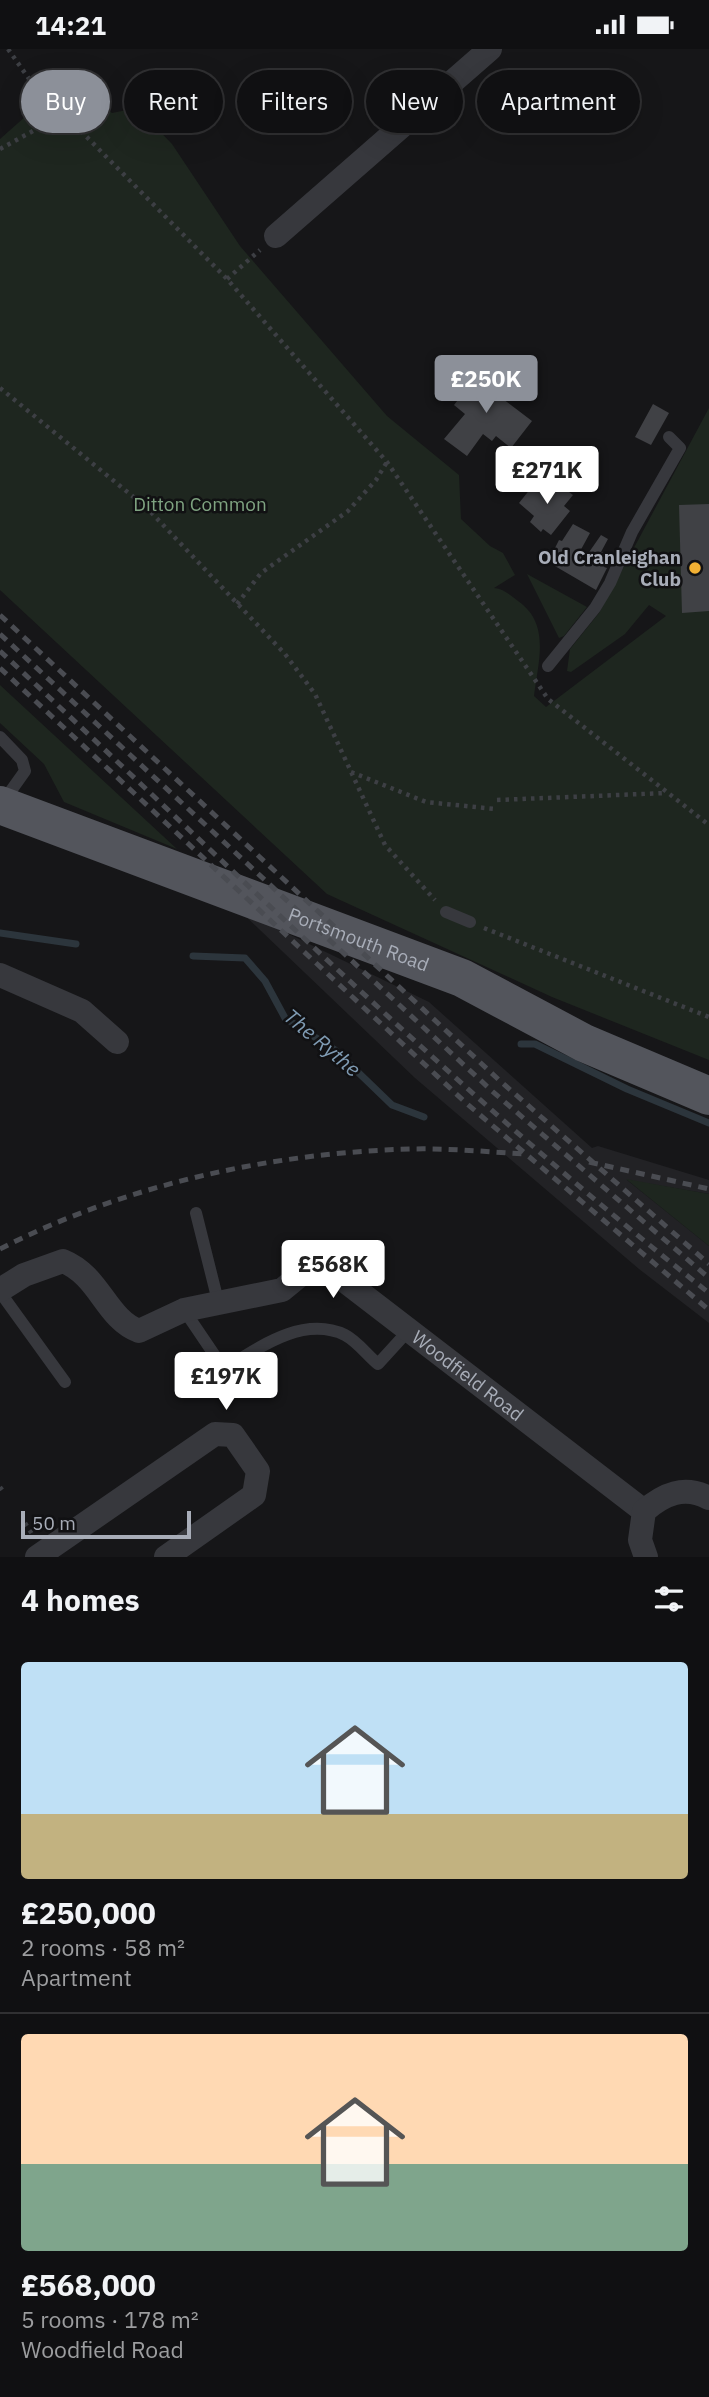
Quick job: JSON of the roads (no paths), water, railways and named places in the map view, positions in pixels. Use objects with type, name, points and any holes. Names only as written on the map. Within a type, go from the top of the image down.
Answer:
[{"type":"main road","name":"Portsmouth Road","points":[[0,806],[462,978],[584,1043],[709,1096]]},
{"type":"street","points":[[276,236],[490,49]]},
{"type":"street","points":[[0,975],[82,1011],[117,1042]]},
{"type":"street","name":"Woodfield Road","points":[[0,1291],[24,1275],[63,1261],[81,1268],[126,1327],[139,1331],[184,1310],[282,1290],[310,1267],[328,1268],[643,1511]]},
{"type":"street","points":[[37,1557],[215,1434],[233,1434],[258,1471],[254,1495],[166,1557]]},
{"type":"street","points":[[646,1557],[640,1539],[643,1511],[665,1495],[684,1490],[709,1498]]},
{"type":"lane","points":[[548,666],[595,608],[610,583],[632,533],[680,448],[669,437]]},
{"type":"lane","points":[[0,737],[18,755],[25,771],[0,806]]},
{"type":"lane","points":[[446,912],[470,922]]},
{"type":"lane","points":[[196,1213],[219,1305]]},
{"type":"lane","points":[[0,1291],[65,1382]]},
{"type":"lane","points":[[184,1310],[224,1369],[268,1342],[296,1332],[319,1330],[345,1336],[378,1364],[409,1330]]},
{"type":"waterway","name":"The Rythe","points":[[0,933],[76,944]]},
{"type":"waterway","name":"The Rythe","points":[[193,956],[245,958],[265,981],[285,1018],[335,1050],[392,1105],[424,1117]]},
{"type":"waterway","name":"The Rythe","points":[[521,1044],[535,1044],[627,1089],[709,1123]]},
{"type":"railway","points":[[0,615],[499,1080],[709,1264]]},
{"type":"railway","points":[[0,634],[492,1091],[709,1278]]},
{"type":"railway","points":[[0,651],[436,1061],[617,1218],[709,1293]]},
{"type":"railway","points":[[0,668],[466,1103],[709,1310]]},
{"type":"railway","points":[[0,1249],[48,1226],[147,1190],[251,1166],[304,1157],[410,1149],[527,1154]]},
{"type":"railway","points":[[589,1162],[709,1189]]},
{"type":"place","name":"Old Cranleighan Club","points":[[695,568]]},
{"type":"park label","name":"Ditton Common","points":[[200,504]]}]
